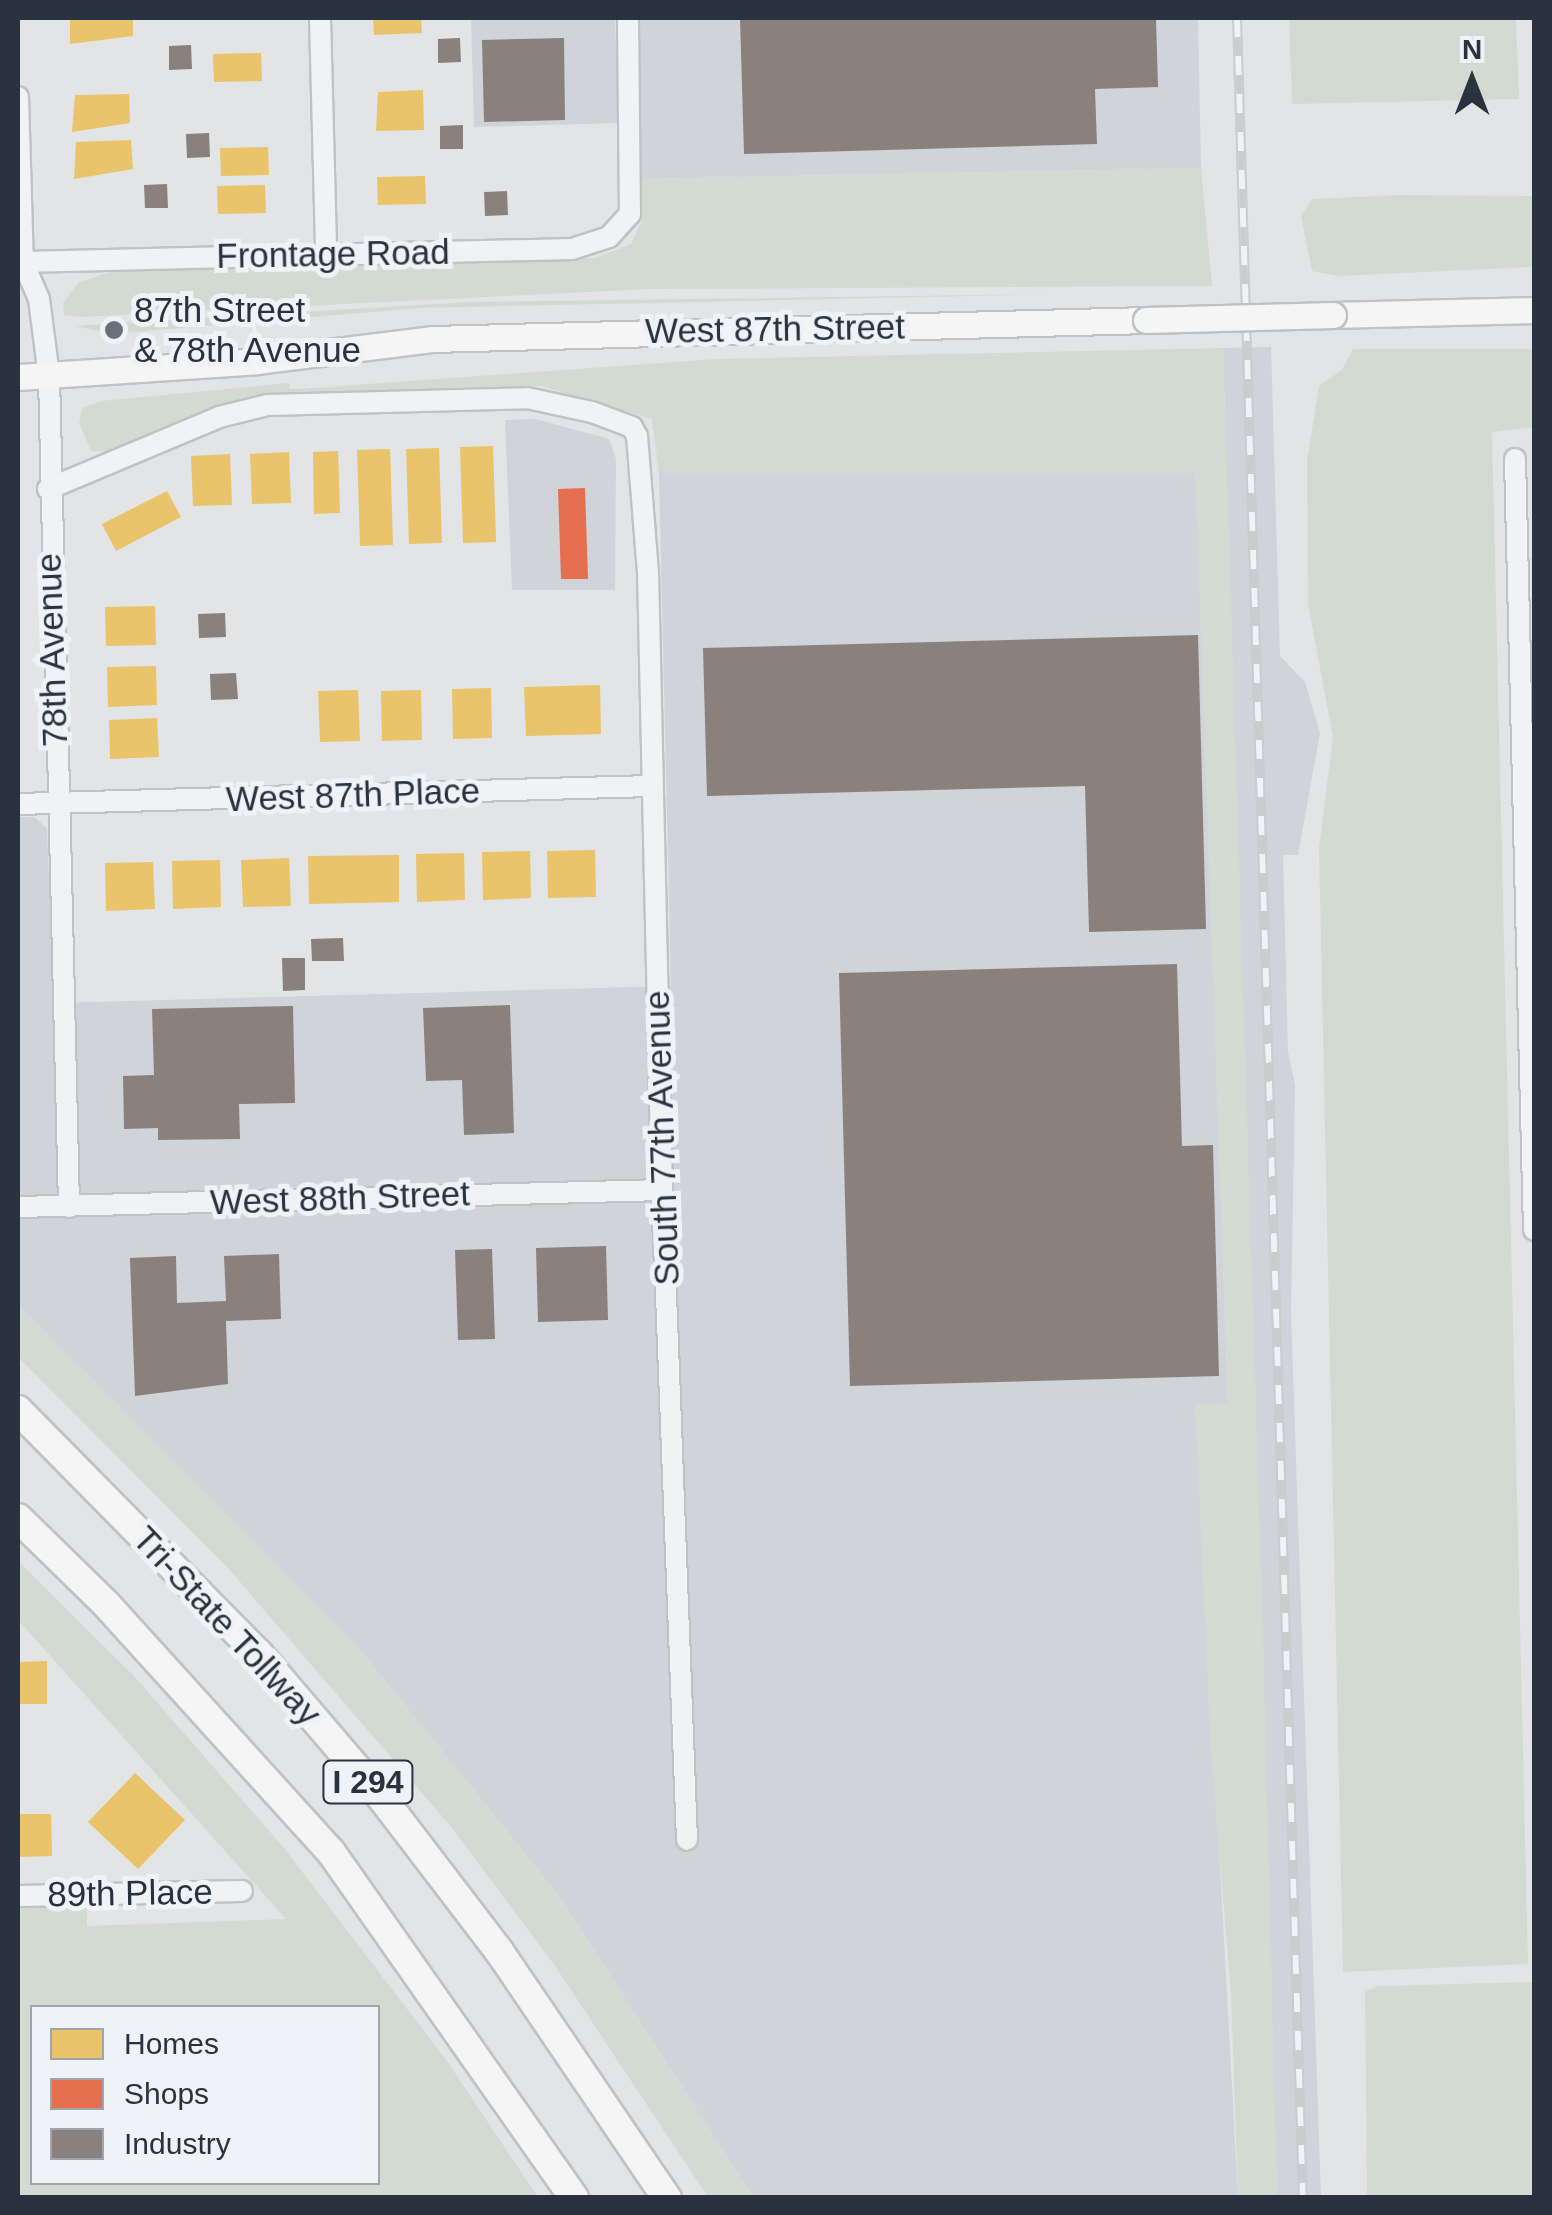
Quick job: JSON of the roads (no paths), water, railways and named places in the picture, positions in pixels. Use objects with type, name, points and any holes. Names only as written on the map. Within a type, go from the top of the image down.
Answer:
[{"type":"highway","name":"Tri-State Tollway","points":[[18,1410],[258,1654],[382,1798],[500,1951],[666,2198]]},
{"type":"highway","name":"Tri-State Tollway","points":[[18,1518],[106,1604],[331,1852],[574,2198]]},
{"type":"main road","name":"West 87th Street","points":[[18,377],[432,339],[1534,310]]},
{"type":"street","points":[[320,18],[326,254]]},
{"type":"street","name":"Frontage Road","points":[[24,262],[572,249],[609,237],[630,214],[628,18]]},
{"type":"street","name":"78th Avenue","points":[[18,97],[24,262],[39,298],[50,376],[48,489],[69,1208]]},
{"type":"street","name":"South 77th Avenue","points":[[48,489],[219,418],[268,405],[527,398],[592,412],[632,428],[637,436],[648,572],[662,1190],[688,1840]]},
{"type":"street","points":[[1515,459],[1530,851],[1534,1230]]},
{"type":"street","name":"West 87th Place","points":[[18,804],[650,786]]},
{"type":"street","name":"West 88th Street","points":[[18,1207],[662,1190]]},
{"type":"street","name":"89th Place","points":[[18,1896],[242,1891]]},
{"type":"railway","points":[[1237,18],[1303,2198]]},
{"type":"place","name":"87th Street & 78th Avenue","points":[[114,330]]}]
